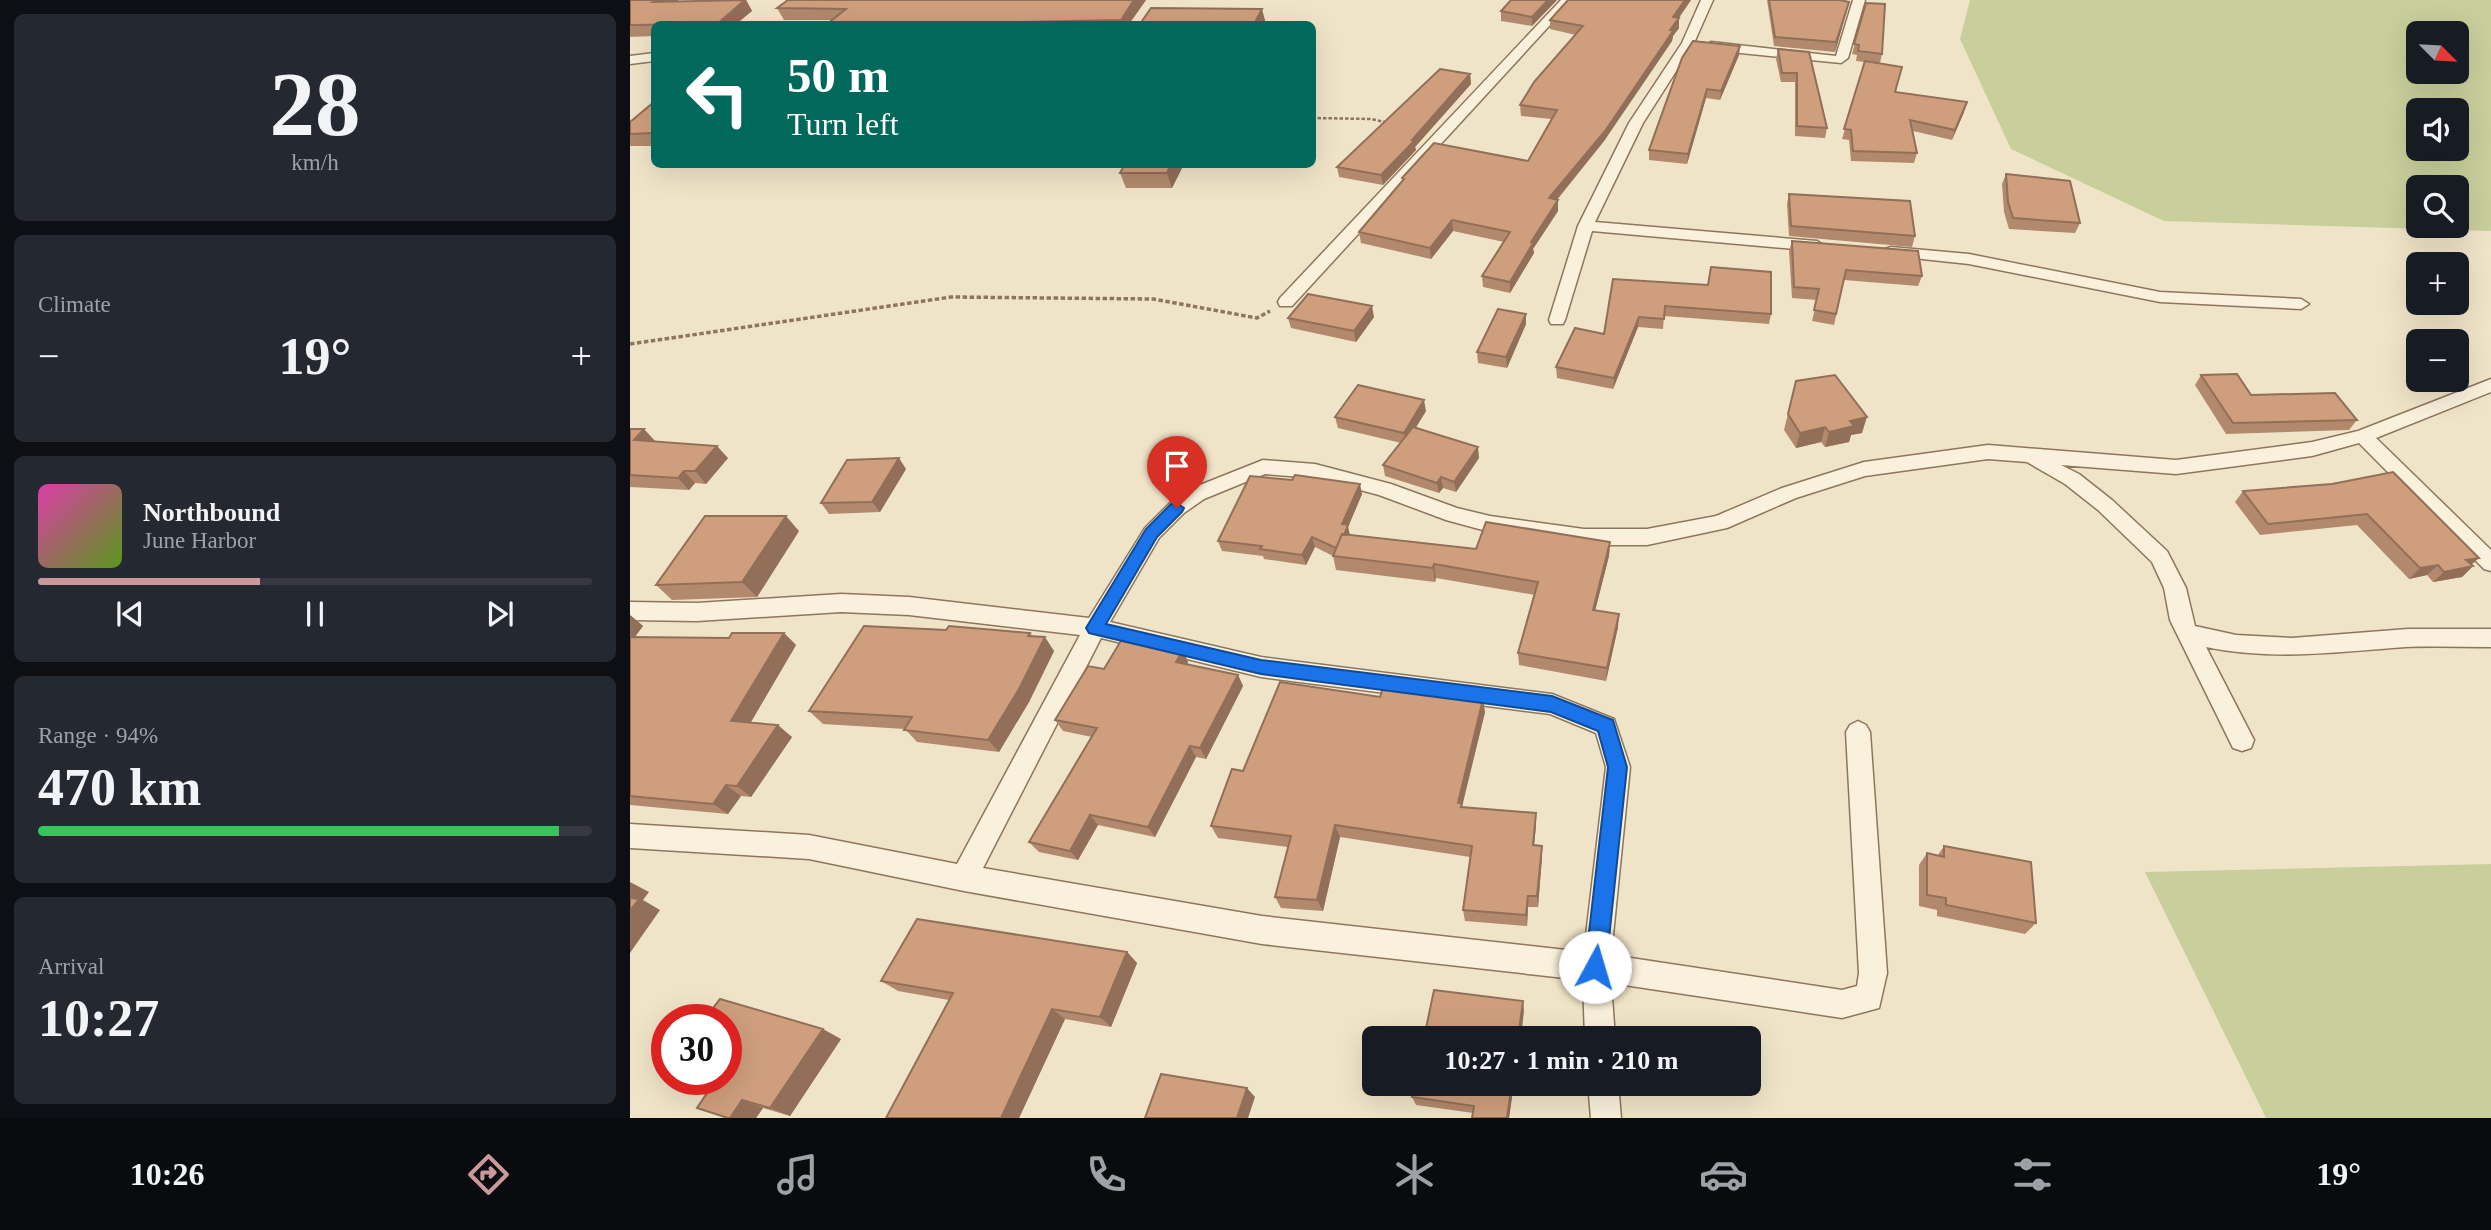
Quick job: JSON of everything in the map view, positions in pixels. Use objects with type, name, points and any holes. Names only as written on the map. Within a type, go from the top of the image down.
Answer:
[{"type":"street","points":[[1286,302],[1567,0]]},
{"type":"street","points":[[1557,320],[1586,226],[1636,124],[1688,43],[1707,0]]},
{"type":"street","points":[[1688,43],[1837,60],[1842,58],[1859,0]]},
{"type":"street","points":[[630,60],[651,57]]},
{"type":"street","points":[[1586,226],[1827,247]]},
{"type":"street","points":[[1881,251],[1969,259],[2160,297],[2301,304]]},
{"type":"street","points":[[964,878],[1095,628],[1152,533],[1177,508],[1197,494],[1263,467],[1315,471],[1384,489],[1453,515],[1490,524],[1584,537],[1647,537],[1720,523],[1789,493],[1864,469],[1988,452],[2176,467],[2312,449],[2362,436],[2491,385]]},
{"type":"street","points":[[2362,436],[2491,563]]},
{"type":"street","points":[[2024,454],[2072,479],[2105,505],[2160,557],[2175,588],[2181,620],[2242,740]]},
{"type":"street","points":[[630,611],[696,612],[841,603],[909,606],[1095,628],[1261,667],[1552,704],[1606,726],[1618,767],[1595,967],[1599,1026]]},
{"type":"street","points":[[2188,634],[2236,644],[2291,647],[2408,638],[2491,638]]},
{"type":"street","points":[[630,836],[809,848],[964,878],[1262,929],[1595,967],[1842,1004],[1869,998],[1873,973],[1858,732]]},
{"type":"street","points":[[1604,1096],[1606,1118]]},
{"type":"path","points":[[1316,118],[1371,119],[1394,124]]},
{"type":"path","points":[[630,345],[951,297],[1153,299],[1257,318],[1286,302]]},
{"type":"green space","points":[[1970,0],[2491,0],[2491,231],[2469,230],[2469,175],[2406,175],[2406,228],[2164,221],[2011,149],[1960,39]]},
{"type":"green space","points":[[2491,864],[2491,1118],[2266,1118],[2145,872]]},
{"type":"building","points":[[630,0],[745,0],[720,21],[651,21],[651,25],[630,25]]},
{"type":"building","points":[[788,0],[1134,0],[1121,20],[831,21],[846,9],[777,8]]},
{"type":"building","points":[[1511,0],[1548,0],[1532,17],[1501,11]]},
{"type":"building","points":[[1568,0],[1685,0],[1673,17],[1679,18],[1670,30],[1673,31],[1605,131],[1549,198],[1558,200],[1510,282],[1482,276],[1510,232],[1452,220],[1430,248],[1359,232],[1434,143],[1528,161],[1557,110],[1520,105],[1534,82],[1583,26],[1550,20]]},
{"type":"building","points":[[1769,0],[1849,2],[1836,42],[1775,37]]},
{"type":"building","points":[[1866,3],[1885,4],[1882,54],[1858,51],[1859,45],[1854,44]]},
{"type":"building","points":[[1151,8],[1262,9],[1256,21],[1142,21]]},
{"type":"building","points":[[1693,41],[1740,46],[1721,91],[1707,89],[1688,154],[1649,150],[1682,58]]},
{"type":"building","points":[[1778,49],[1809,52],[1827,128],[1797,126],[1797,73],[1782,73]]},
{"type":"building","points":[[1865,61],[1902,67],[1895,92],[1967,102],[1955,130],[1910,120],[1917,153],[1853,151],[1851,130],[1844,129]]},
{"type":"building","points":[[1440,69],[1470,74],[1412,140],[1415,140],[1381,175],[1337,167]]},
{"type":"building","points":[[651,104],[651,133],[630,134],[630,122]]},
{"type":"building","points":[[1123,168],[1169,168],[1167,173],[1120,173]]},
{"type":"building","points":[[2006,174],[2070,181],[2080,223],[2013,218],[2008,202]]},
{"type":"building","points":[[1789,194],[1910,201],[1915,236],[1791,226]]},
{"type":"building","points":[[1792,241],[1918,251],[1922,276],[1846,270],[1836,314],[1814,310],[1819,289],[1794,287]]},
{"type":"building","points":[[1711,267],[1771,272],[1771,314],[1665,306],[1664,319],[1639,317],[1614,378],[1556,367],[1575,328],[1604,334],[1613,279],[1708,285]]},
{"type":"building","points":[[1308,294],[1372,306],[1354,331],[1288,318]]},
{"type":"building","points":[[1498,309],[1526,314],[1506,357],[1477,352]]},
{"type":"building","points":[[2237,374],[2251,395],[2335,393],[2357,420],[2233,423],[2201,375]]},
{"type":"building","points":[[1835,375],[1867,417],[1850,421],[1854,426],[1829,432],[1825,427],[1800,433],[1788,414],[1796,381]]},
{"type":"building","points":[[1358,385],[1424,400],[1404,433],[1335,417]]},
{"type":"building","points":[[1413,427],[1478,447],[1454,482],[1441,477],[1437,483],[1383,465]]},
{"type":"building","points":[[630,429],[644,429],[634,440],[717,446],[695,471],[684,471],[678,478],[630,475]]},
{"type":"building","points":[[899,458],[872,502],[821,503],[847,460]]},
{"type":"building","points":[[2393,472],[2479,558],[2466,560],[2473,566],[2444,572],[2438,565],[2420,568],[2367,514],[2268,524],[2243,491],[2332,484]]},
{"type":"building","points":[[1295,475],[1360,484],[1342,524],[1348,525],[1336,548],[1312,537],[1302,555],[1260,549],[1262,546],[1218,541],[1250,476],[1292,480]]},
{"type":"building","points":[[705,516],[786,516],[742,582],[656,585]]},
{"type":"building","points":[[1486,522],[1610,542],[1593,610],[1619,614],[1607,668],[1518,653],[1538,582],[1434,564],[1433,568],[1333,556],[1342,534],[1476,549]]},
{"type":"building","points":[[864,626],[946,630],[949,626],[1030,633],[1028,636],[1045,637],[1019,689],[988,740],[904,730],[912,717],[809,711]]},
{"type":"building","points":[[732,633],[784,633],[731,721],[778,725],[737,786],[726,785],[713,804],[630,796],[630,637],[729,638]]},
{"type":"building","points":[[1122,639],[1183,650],[1176,662],[1238,675],[1200,748],[1190,746],[1148,827],[1090,815],[1070,851],[1029,842],[1097,728],[1055,720],[1088,666],[1104,669]]},
{"type":"building","points":[[1280,682],[1380,697],[1384,685],[1483,699],[1458,803],[1462,803],[1461,807],[1536,813],[1533,845],[1542,846],[1537,896],[1528,896],[1526,915],[1463,910],[1472,846],[1335,825],[1317,900],[1275,897],[1291,836],[1211,826],[1232,769],[1243,771]]},
{"type":"building","points":[[1944,846],[2031,862],[2036,923],[1946,905],[1946,898],[1927,895],[1927,853],[1944,857]]},
{"type":"building","points":[[630,898],[639,899],[630,911]]},
{"type":"building","points":[[917,919],[1127,952],[1100,1017],[1052,1009],[1001,1118],[886,1118],[953,993],[881,981]]},
{"type":"building","points":[[1434,990],[1523,1001],[1520,1026],[1426,1026]]},
{"type":"building","points":[[720,999],[737,1004],[716,1004]]},
{"type":"building","points":[[742,1005],[823,1029],[770,1108],[742,1100],[728,1118],[697,1108],[706,1095],[742,1095]]},
{"type":"building","points":[[1161,1074],[1247,1088],[1237,1118],[1145,1118]]},
{"type":"building","points":[[1510,1096],[1507,1118],[1472,1118],[1474,1106],[1412,1097]]},
{"type":"route","points":[[1177,508],[1152,533],[1095,628],[1261,667],[1552,704],[1606,726],[1618,767],[1595,967]]}]
